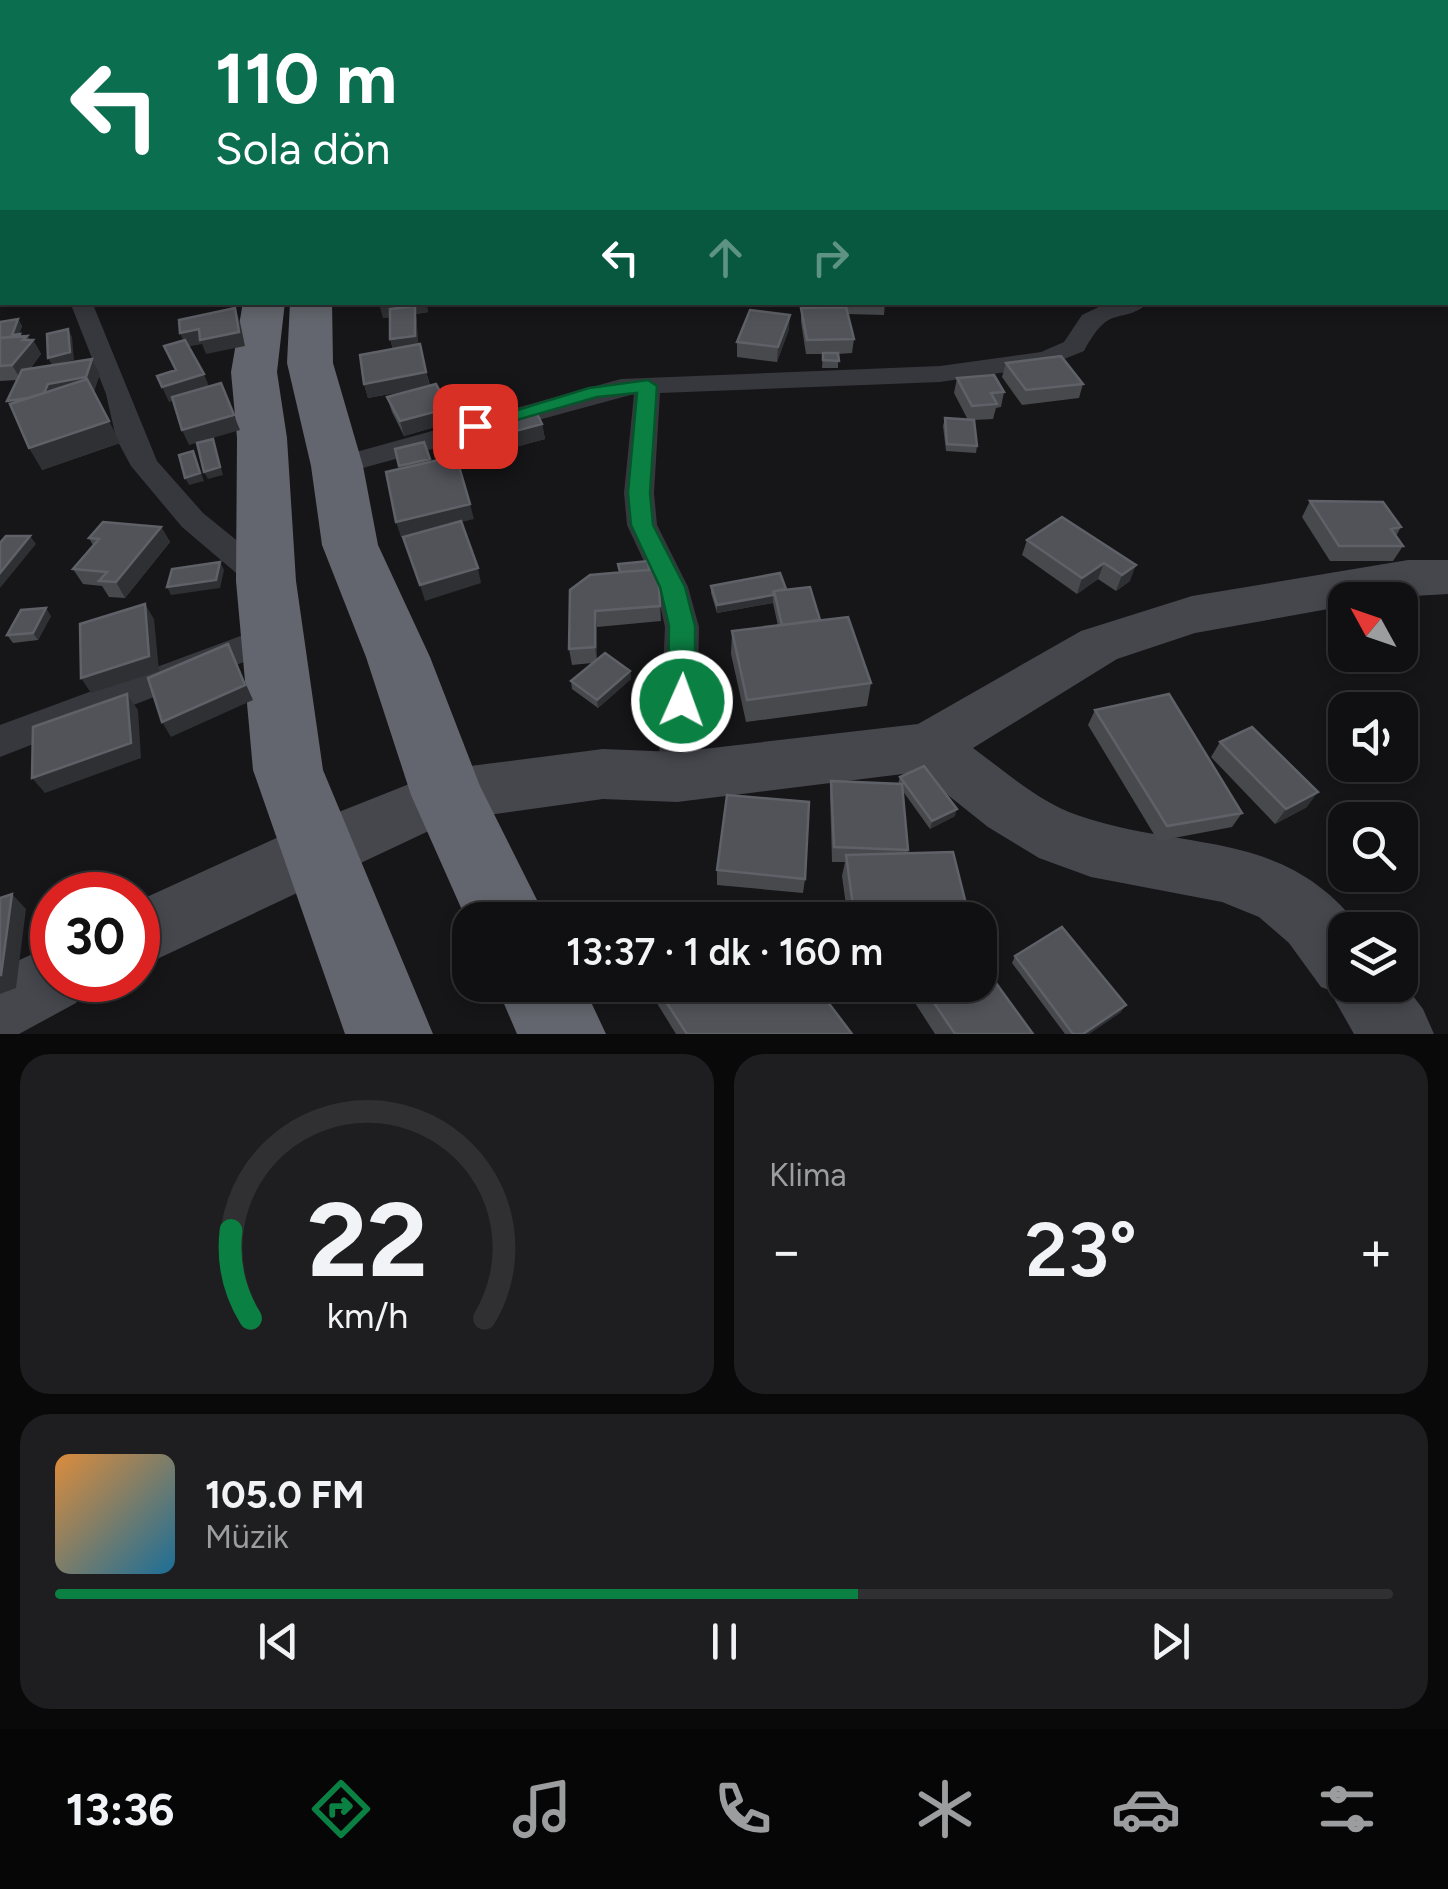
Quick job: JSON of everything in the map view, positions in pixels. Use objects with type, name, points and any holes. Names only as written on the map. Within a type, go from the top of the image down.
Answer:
[{"type":"highway","points":[[264,305],[254,372],[262,438],[270,609],[288,770],[389,1034]]},
{"type":"highway","points":[[311,305],[310,363],[338,466],[350,546],[398,658],[447,795],[498,902]]},
{"type":"highway","points":[[546,1002],[562,1034]]},
{"type":"street","points":[[0,741],[270,609],[140,458],[122,421],[118,393],[91,340],[82,305]]},
{"type":"street","points":[[338,466],[596,392],[648,386],[856,379],[1018,365],[1067,354],[1076,346],[1083,324],[1094,316],[1130,305]]},
{"type":"street","points":[[648,386],[639,493],[642,525],[672,587],[682,626],[676,777]]},
{"type":"street","points":[[160,925],[318,849],[447,795],[603,774],[676,777],[928,747],[1099,644],[1192,615],[1408,577],[1448,577]]},
{"type":"street","points":[[928,747],[1060,837],[1130,860],[1220,872],[1267,888],[1306,913],[1328,941]]},
{"type":"street","points":[[0,1007],[30,990]]},
{"type":"street","points":[[1373,1002],[1398,1034]]},
{"type":"building","points":[[415,306],[415,336],[390,339],[390,309]]},
{"type":"building","points":[[846,307],[854,339],[807,340],[801,308]]},
{"type":"building","points":[[235,308],[239,332],[200,340],[199,329],[180,333],[179,320]]},
{"type":"building","points":[[750,310],[790,315],[778,347],[737,342]]},
{"type":"building","points":[[18,319],[12,335],[19,336],[0,338],[0,322]]},
{"type":"building","points":[[68,329],[70,352],[48,358],[47,334]]},
{"type":"building","points":[[27,336],[23,340],[33,340],[12,365],[0,366],[0,338]]},
{"type":"building","points":[[185,340],[204,374],[162,387],[157,376],[176,370],[164,346]]},
{"type":"building","points":[[420,344],[426,372],[364,384],[360,355]]},
{"type":"building","points":[[823,353],[838,353],[839,361],[823,360]]},
{"type":"building","points":[[1061,356],[1083,384],[1026,390],[1006,363]]},
{"type":"building","points":[[92,359],[86,377],[48,384],[44,393],[7,401],[22,370]]},
{"type":"building","points":[[994,375],[1004,392],[991,393],[997,404],[972,406],[957,378]]},
{"type":"building","points":[[87,379],[109,421],[29,448],[10,404]]},
{"type":"building","points":[[221,383],[234,415],[182,430],[172,397]]},
{"type":"building","points":[[436,384],[449,408],[400,421],[387,397]]},
{"type":"building","points":[[534,408],[542,424],[455,447],[448,430]]},
{"type":"building","points":[[945,418],[974,420],[977,446],[947,444]]},
{"type":"building","points":[[213,439],[220,467],[204,472],[197,443]]},
{"type":"building","points":[[424,442],[430,459],[399,466],[395,449]]},
{"type":"building","points":[[193,451],[200,473],[185,478],[179,455]]},
{"type":"building","points":[[456,456],[470,504],[396,522],[386,472]]},
{"type":"building","points":[[1310,501],[1383,502],[1401,527],[1391,529],[1403,546],[1339,546]]},
{"type":"building","points":[[1062,517],[1136,565],[1122,575],[1104,563],[1082,578],[1027,540]]},
{"type":"building","points":[[461,521],[478,568],[420,585],[403,537]]},
{"type":"building","points":[[103,522],[161,527],[116,582],[99,581],[107,572],[73,569],[99,539],[89,538]]},
{"type":"building","points":[[6,536],[30,536],[0,573],[0,543]]},
{"type":"building","points":[[648,561],[649,570],[620,572],[618,564]]},
{"type":"building","points":[[220,562],[216,580],[167,587],[172,569]]},
{"type":"building","points":[[658,569],[660,606],[595,611],[595,647],[569,649],[570,590],[590,575]]},
{"type":"building","points":[[780,573],[786,589],[717,605],[711,586]]},
{"type":"building","points":[[810,587],[820,620],[782,625],[774,591]]},
{"type":"building","points":[[145,604],[149,656],[81,678],[80,624]]},
{"type":"building","points":[[46,608],[33,633],[7,635],[21,610]]},
{"type":"building","points":[[848,617],[871,683],[747,700],[732,631]]},
{"type":"building","points":[[228,644],[245,685],[162,722],[148,678]]},
{"type":"building","points":[[605,653],[630,671],[597,700],[571,681]]},
{"type":"building","points":[[127,694],[131,743],[32,778],[33,727]]},
{"type":"building","points":[[1169,694],[1242,813],[1167,826],[1095,710]]},
{"type":"building","points":[[1252,727],[1318,792],[1286,809],[1220,742]]},
{"type":"building","points":[[924,766],[957,809],[932,821],[900,777]]},
{"type":"building","points":[[831,781],[902,784],[908,850],[834,847]]},
{"type":"building","points":[[727,795],[809,802],[805,879],[717,870]]},
{"type":"building","points":[[953,852],[966,902],[853,902],[846,855]]},
{"type":"building","points":[[12,894],[1,975],[0,975],[0,898]]},
{"type":"building","points":[[1062,927],[1126,1005],[1083,1034],[1073,1034],[1015,956]]},
{"type":"building","points":[[997,984],[1033,1034],[955,1034],[933,1002],[997,1002]]},
{"type":"building","points":[[666,1002],[828,1002],[852,1034],[687,1034]]},
{"type":"route","points":[[475,426],[596,392],[648,386],[639,493],[642,525],[672,587],[682,626],[682,701]]}]
